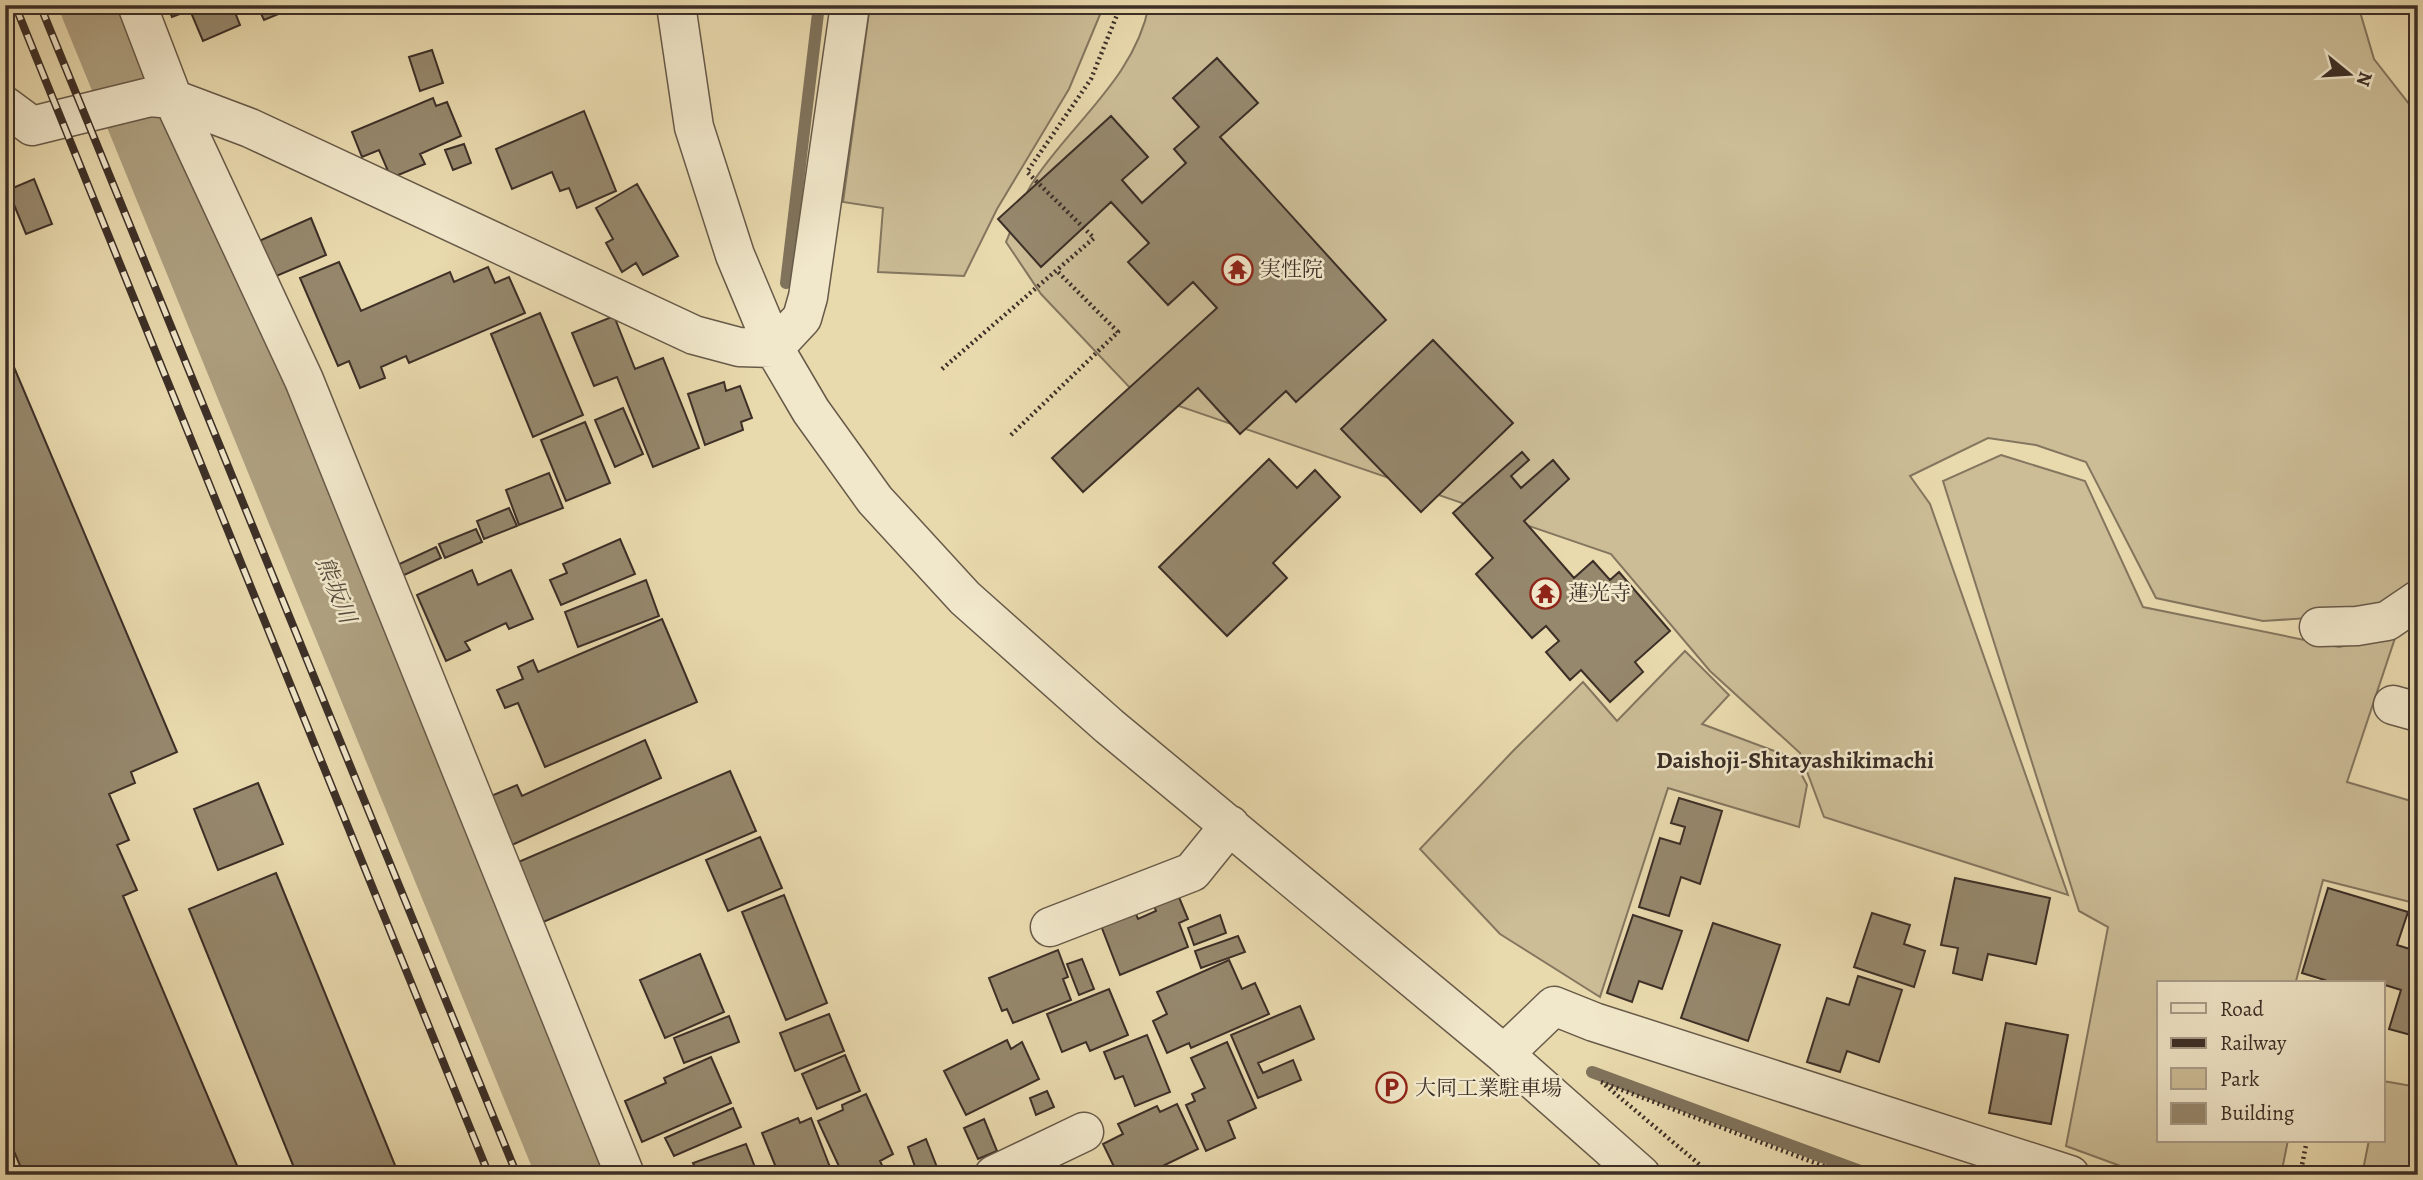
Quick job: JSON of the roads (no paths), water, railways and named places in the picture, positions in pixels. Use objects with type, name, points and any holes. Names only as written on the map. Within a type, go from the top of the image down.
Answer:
[{"type":"street","points":[[137,5],[148,100],[304,380],[625,1175]]},
{"type":"street","points":[[676,5],[694,127],[735,255],[774,348],[811,411],[875,500],[965,598],[1109,726],[1504,1054],[1641,1175]]},
{"type":"street","points":[[5,106],[32,126],[148,100],[250,128],[694,335],[738,347],[774,348],[802,318],[808,297],[850,5]]},
{"type":"street","points":[[2319,627],[2357,626],[2387,621],[2418,600]]},
{"type":"street","points":[[1050,927],[1192,872],[1230,825]]},
{"type":"street","points":[[1504,1054],[1554,1006],[1633,1035],[2070,1175]]},
{"type":"street","points":[[994,1175],[1084,1132]]},
{"type":"waterway","name":"熊坂川","points":[[97,5],[575,1175]]},
{"type":"waterway","points":[[786,283],[819,5]]},
{"type":"waterway","points":[[1592,1072],[1871,1175]]},
{"type":"railway","points":[[15,5],[489,1175]]},
{"type":"railway","points":[[40,5],[517,1175]]},
{"type":"place","name":"実性院","points":[[1237,269]]},
{"type":"place","name":"蓮光寺","points":[[1545,593]]},
{"type":"place","name":"大同工業駐車場","points":[[1392,1088]]},
{"type":"district","name":"Daishoji-Shitayashikimachi","points":[[1795,760]]}]
